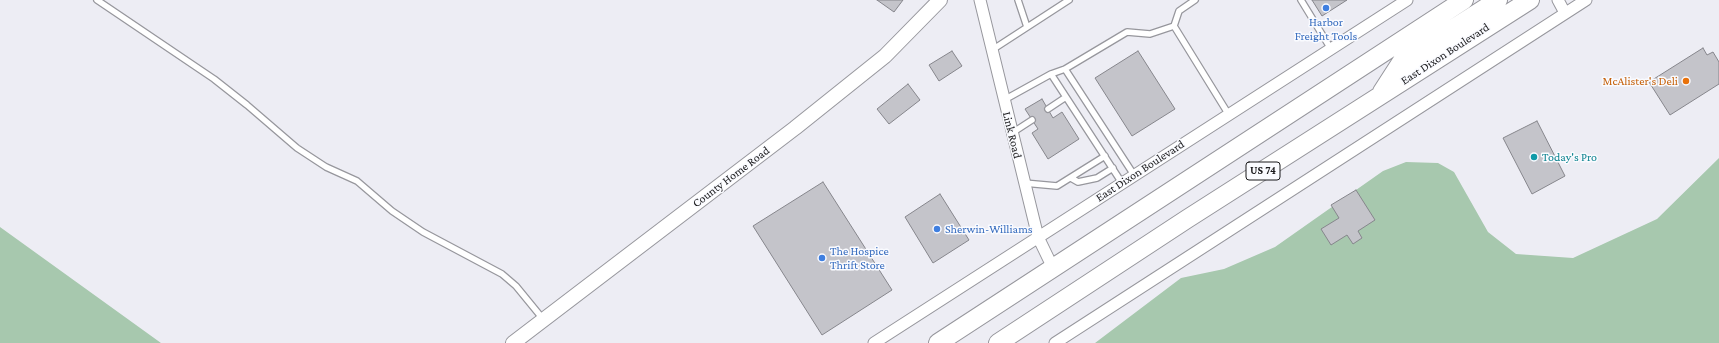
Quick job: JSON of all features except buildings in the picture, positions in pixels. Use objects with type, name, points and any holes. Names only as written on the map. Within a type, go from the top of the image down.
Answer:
[{"type":"highway","name":"US 74","points":[[938,343],[1464,0]]},
{"type":"highway","points":[[1378,98],[1402,61],[1498,0]]},
{"type":"highway","name":"East Dixon Boulevard","points":[[998,343],[1194,215],[1530,0]]},
{"type":"street","name":"County Home Road","points":[[513,343],[795,128],[885,56],[940,0]]},
{"type":"street","name":"Link Road","points":[[980,0],[991,50],[1038,237],[1053,268]]},
{"type":"street","name":"East Dixon Boulevard","points":[[874,343],[1407,0]]},
{"type":"street","points":[[1558,0],[1565,13]]},
{"type":"street","points":[[1055,343],[1586,0]]},
{"type":"lane","points":[[97,0],[214,79],[247,105],[296,148],[326,167],[357,181],[392,211],[423,232],[502,274],[516,286],[544,319]]},
{"type":"lane","points":[[1018,0],[1027,27]]},
{"type":"lane","points":[[991,50],[1069,0]]},
{"type":"lane","points":[[1174,26],[1179,11],[1196,0]]},
{"type":"lane","points":[[1301,0],[1331,49]]},
{"type":"lane","points":[[1004,100],[1051,74],[1065,69],[1127,32],[1150,34],[1174,26]]},
{"type":"lane","points":[[1174,26],[1229,114]]},
{"type":"lane","points":[[1065,69],[1134,176]]},
{"type":"lane","points":[[1051,74],[1122,183]]},
{"type":"lane","points":[[1048,109],[1066,97]]},
{"type":"lane","points":[[1012,133],[1032,120]]},
{"type":"lane","points":[[1024,183],[1057,186],[1104,156]]},
{"type":"lane","points":[[1070,178],[1078,182],[1097,178],[1113,168]]},
{"type":"green space","points":[[1719,158],[1719,343],[1095,343],[1181,278],[1224,269],[1275,247],[1383,171],[1406,162],[1438,163],[1454,172],[1488,232],[1516,254],[1573,258],[1657,219]]},
{"type":"green space","points":[[0,227],[161,343],[0,343]]},
{"type":"place","name":"Harbor Freight Tools","points":[[1326,8]]},
{"type":"place","name":"McAlister's Deli","points":[[1686,81]]},
{"type":"place","name":"Today's Pro","points":[[1534,157]]},
{"type":"place","name":"Sherwin-Williams","points":[[937,229]]},
{"type":"place","name":"The Hospice Thrift Store","points":[[822,258]]}]
